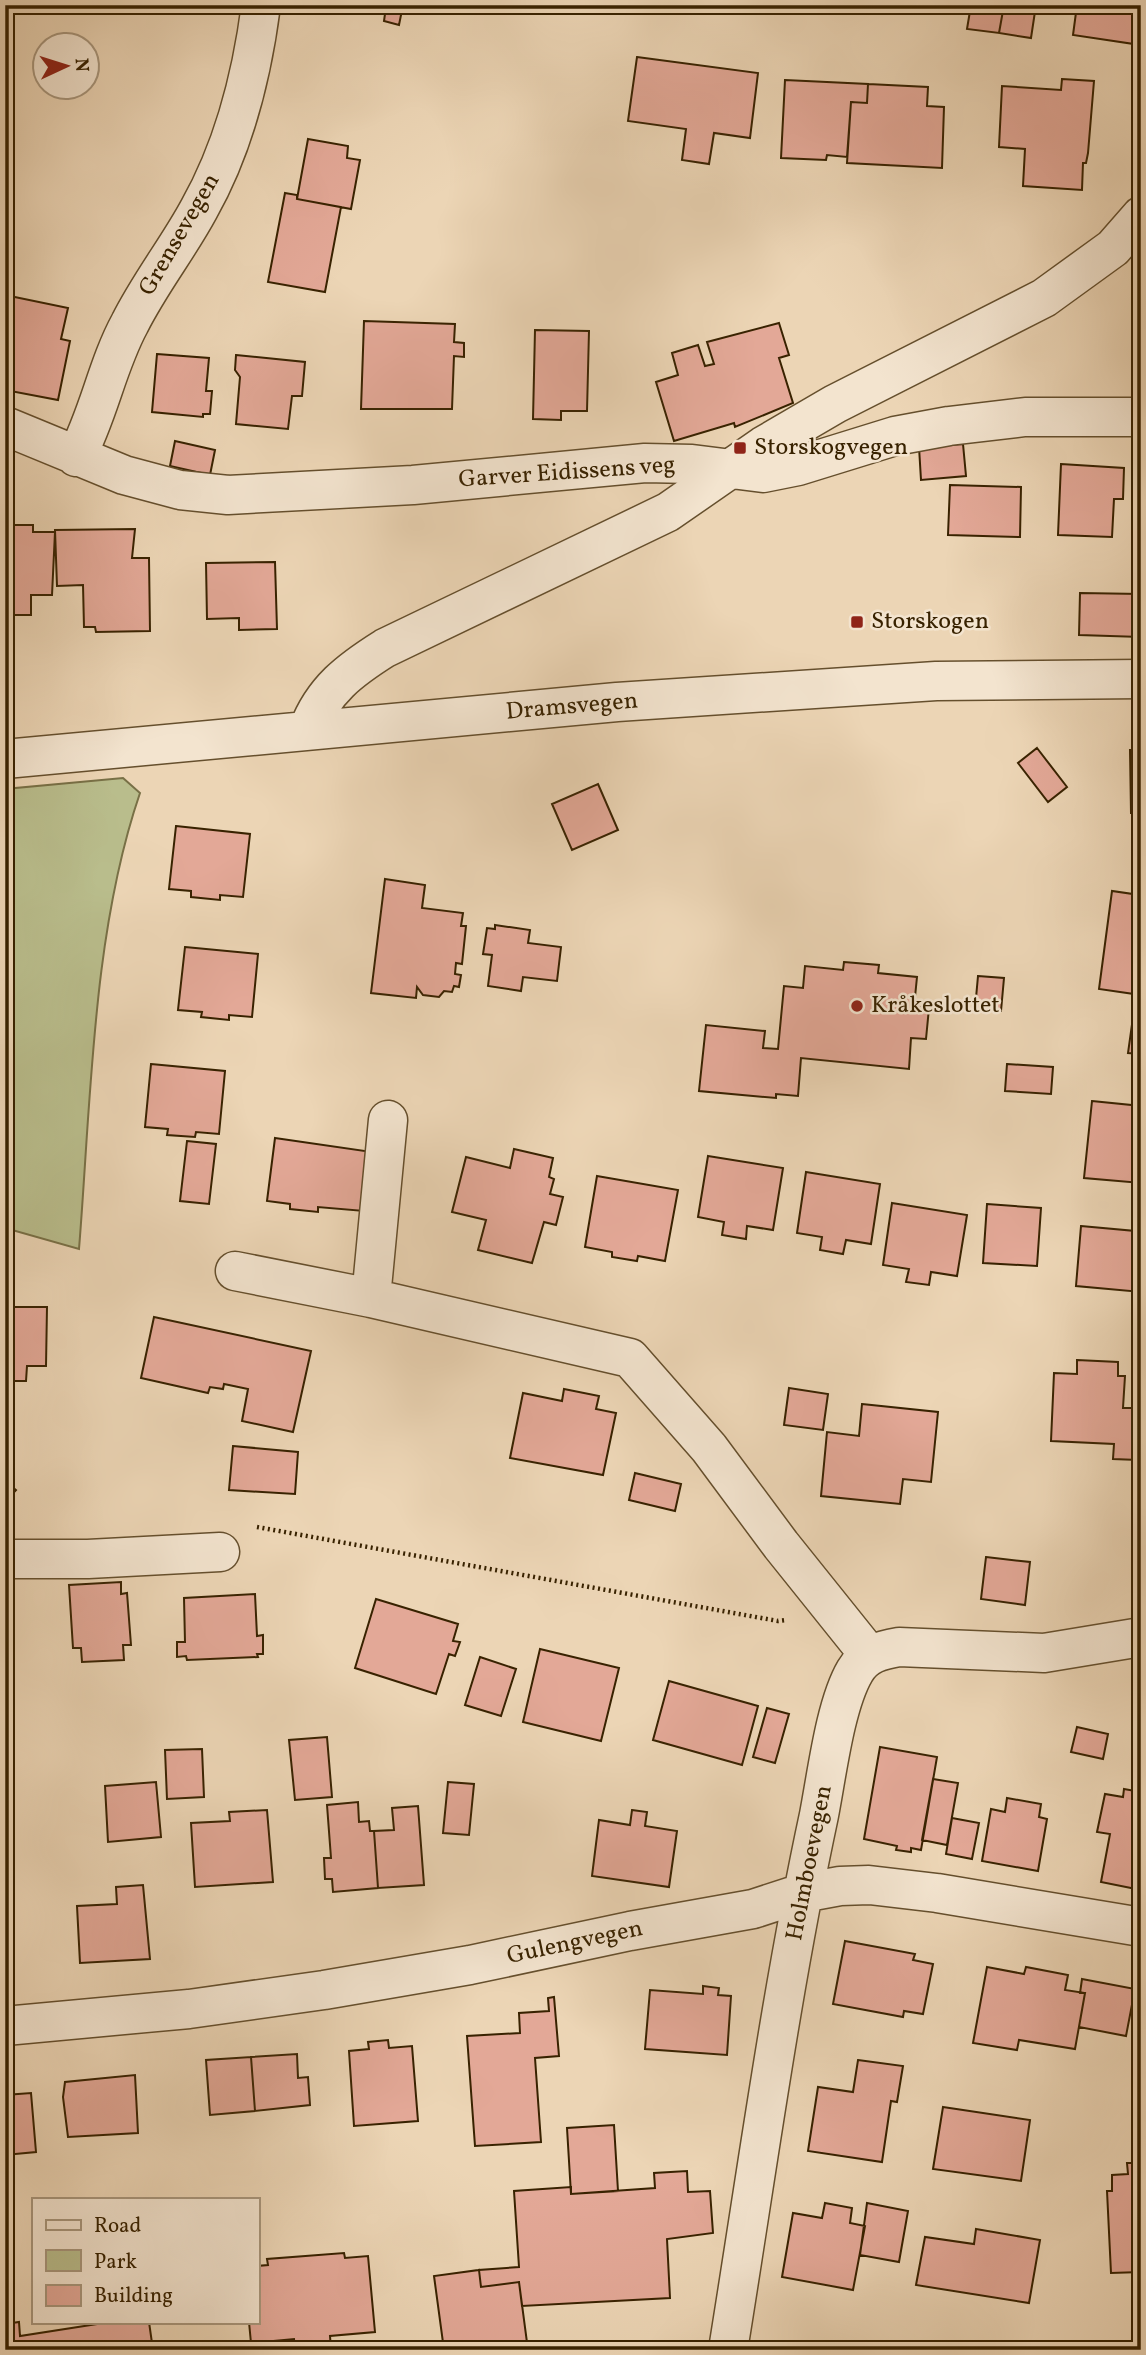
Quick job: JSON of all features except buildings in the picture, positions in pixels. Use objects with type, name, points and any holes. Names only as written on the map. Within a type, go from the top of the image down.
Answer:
[{"type":"street","name":"Grensevegen","points":[[76,457],[128,326],[200,208],[216,173],[244,98],[261,5]]},
{"type":"street","points":[[308,730],[322,700],[346,672],[385,648],[668,512],[763,446],[835,404],[1044,298],[1113,248],[1141,216]]},
{"type":"street","name":"Garver Eidissens veg","points":[[5,426],[124,475],[169,487],[228,495],[413,485],[645,463],[692,464],[728,471],[763,473],[798,466],[895,436],[949,426],[1025,417],[1141,417]]},
{"type":"street","name":"Dramsvegen","points":[[5,759],[617,702],[936,681],[1141,679]]},
{"type":"street","points":[[371,1298],[388,1120]]},
{"type":"street","points":[[235,1271],[371,1298],[630,1358],[709,1448],[781,1545],[870,1656],[877,1651],[919,1646],[1044,1653],[1141,1637]]},
{"type":"street","points":[[5,1559],[88,1559],[220,1552]]},
{"type":"street","name":"Holmboevegen","points":[[728,2350],[802,1894],[842,1703],[854,1671],[870,1656]]},
{"type":"street","name":"Gulengvegen","points":[[5,2026],[189,2009],[324,1990],[470,1965],[655,1926],[753,1909],[802,1894],[869,1885],[1141,1927]]},
{"type":"path","points":[[254,1527],[778,1621],[835,1612]]},
{"type":"green space","points":[[123,778],[140,793],[124,847],[103,960],[91,1077],[79,1249],[5,1228],[5,789]]},
{"type":"place","name":"Storskogvegen","points":[[740,448]]},
{"type":"place","name":"Storskogen","points":[[857,622]]},
{"type":"place","name":"Kråkeslottet","points":[[857,1006]]}]
